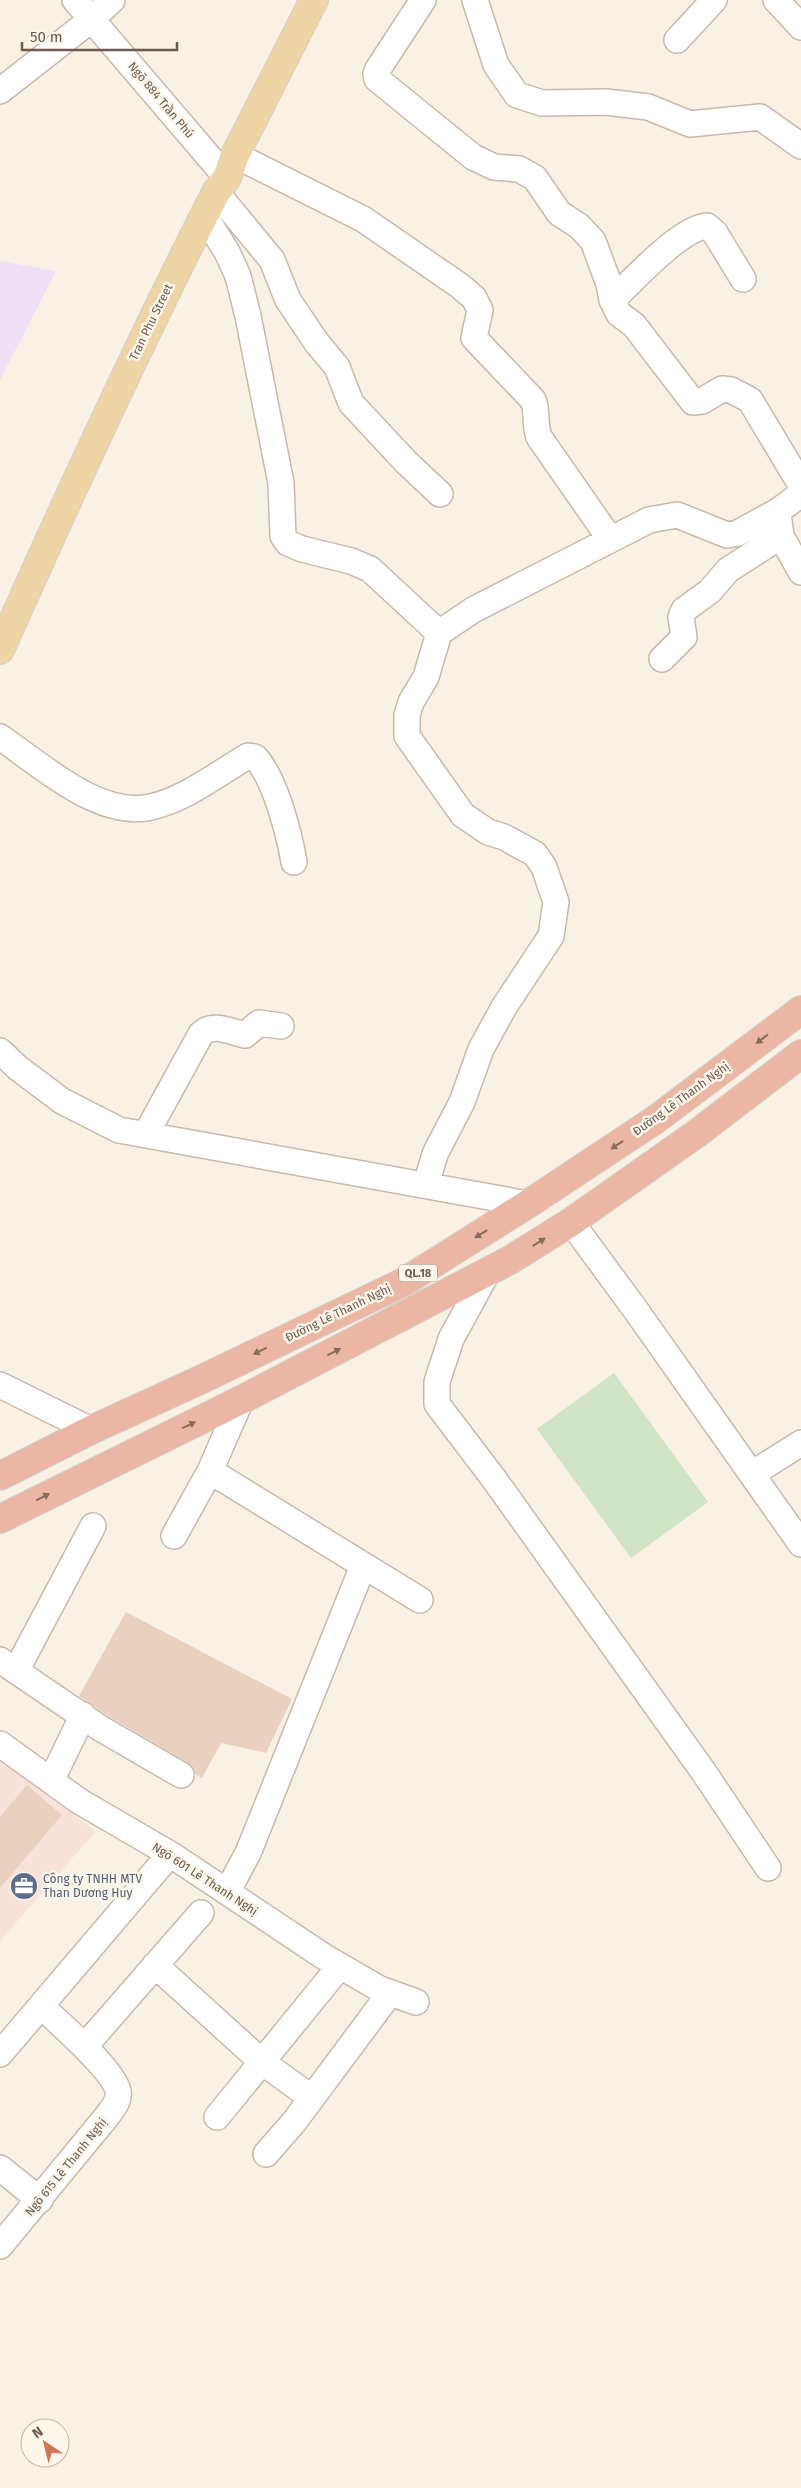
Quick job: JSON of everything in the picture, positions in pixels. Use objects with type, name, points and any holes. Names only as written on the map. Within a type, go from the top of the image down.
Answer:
[{"type":"highway","name":"Đường Lê Thanh Nghị","points":[[0,1476],[90,1430],[200,1380],[404,1282],[528,1204],[655,1120],[801,1010]]},
{"type":"highway","name":"QL.18","points":[[0,1519],[241,1400],[510,1260],[571,1222],[696,1134],[801,1054]]},
{"type":"main road","name":"Tran Phu Street","points":[[0,650],[70,493],[147,328],[314,0]]},
{"type":"street","name":"Ngõ 884 Trần Phú","points":[[75,0],[92,19],[221,185]]},
{"type":"street","points":[[0,91],[92,19],[112,0]]},
{"type":"street","points":[[423,0],[378,69],[376,74],[378,79],[473,157],[494,167],[519,169],[534,178],[559,213],[579,226],[593,241],[609,284],[612,300],[619,314],[634,325],[693,402],[702,401],[722,390],[731,390],[750,400],[801,485]]},
{"type":"street","points":[[475,0],[496,65],[518,95],[542,103],[606,102],[648,106],[690,124],[760,117],[801,146]]},
{"type":"street","points":[[677,40],[714,0]]},
{"type":"street","points":[[776,0],[801,27]]},
{"type":"street","points":[[221,185],[272,260],[288,300],[317,343],[337,367],[351,403],[406,462],[440,494]]},
{"type":"street","points":[[221,185],[363,218],[460,286],[474,298],[480,310],[474,338],[533,400],[535,405],[534,426],[539,437],[610,540]]},
{"type":"street","points":[[221,185],[227,252],[240,284],[277,459],[283,506],[283,536],[288,543],[302,549],[351,561],[370,569],[438,633]]},
{"type":"street","points":[[612,300],[688,231],[698,227],[706,226],[716,233],[743,280]]},
{"type":"street","points":[[426,1185],[435,1154],[462,1102],[481,1050],[504,1007],[552,936],[556,902],[544,867],[535,854],[504,837],[488,832],[463,816],[408,736],[407,715],[411,702],[426,677],[438,633],[473,610],[649,520],[677,515],[727,535],[738,533],[778,511],[801,494]]},
{"type":"street","points":[[778,511],[781,536],[801,572]]},
{"type":"street","points":[[662,659],[684,637],[681,618],[684,610],[710,591],[728,570],[781,536]]},
{"type":"street","points":[[0,737],[74,787],[105,805],[123,808],[139,809],[159,804],[189,792],[248,756],[255,757],[276,795],[289,837],[294,862]]},
{"type":"street","points":[[146,1134],[201,1034],[206,1029],[213,1027],[245,1035],[259,1023],[281,1026]]},
{"type":"street","points":[[0,1051],[18,1068],[62,1101],[119,1130],[528,1204]]},
{"type":"street","points":[[571,1222],[635,1309],[801,1544]]},
{"type":"street","points":[[488,1271],[452,1339],[437,1382],[437,1404],[494,1479],[703,1771],[768,1868]]},
{"type":"street","points":[[0,1385],[90,1430]]},
{"type":"street","points":[[174,1536],[210,1472],[241,1400]]},
{"type":"street","points":[[752,1474],[801,1443]]},
{"type":"street","points":[[210,1472],[420,1600]]},
{"type":"street","points":[[93,1526],[8,1665],[100,1728],[181,1775]]},
{"type":"street","points":[[227,1892],[248,1853],[363,1566]]},
{"type":"street","points":[[51,1781],[83,1715]]},
{"type":"street","name":"Ngõ 601 Lê Thanh Nghị","points":[[0,1744],[79,1801],[170,1854],[340,1966],[390,1993],[416,2002]]},
{"type":"street","points":[[0,2054],[170,1854]]},
{"type":"street","points":[[41,2006],[85,2046],[201,1913]]},
{"type":"street","points":[[156,1965],[262,2062],[312,2098]]},
{"type":"street","points":[[217,2117],[340,1966]]},
{"type":"street","points":[[266,2154],[312,2098],[390,1993]]},
{"type":"street","name":"Ngõ 615 Lê Thanh Nghị","points":[[0,2246],[40,2200],[118,2100],[119,2092],[115,2084],[85,2046]]},
{"type":"street","points":[[0,2168],[40,2200]]},
{"type":"shaded area","points":[[0,261],[56,271],[0,380]]},
{"type":"shaded area","name":"Công ty TNHH MTV Than Dương Huy","points":[[0,1754],[20,1768],[95,1832],[0,1941]]},
{"type":"green space","points":[[614,1373],[708,1502],[631,1558],[537,1429]]},
{"type":"building","points":[[126,1612],[292,1699],[266,1753],[221,1743],[202,1778],[195,1774],[188,1763],[108,1716],[79,1696]]},
{"type":"building","points":[[27,1785],[62,1815],[0,1888],[0,1817]]},
{"type":"place","name":"Công ty TNHH MTV Than Dương Huy","points":[[24,1886]]}]
